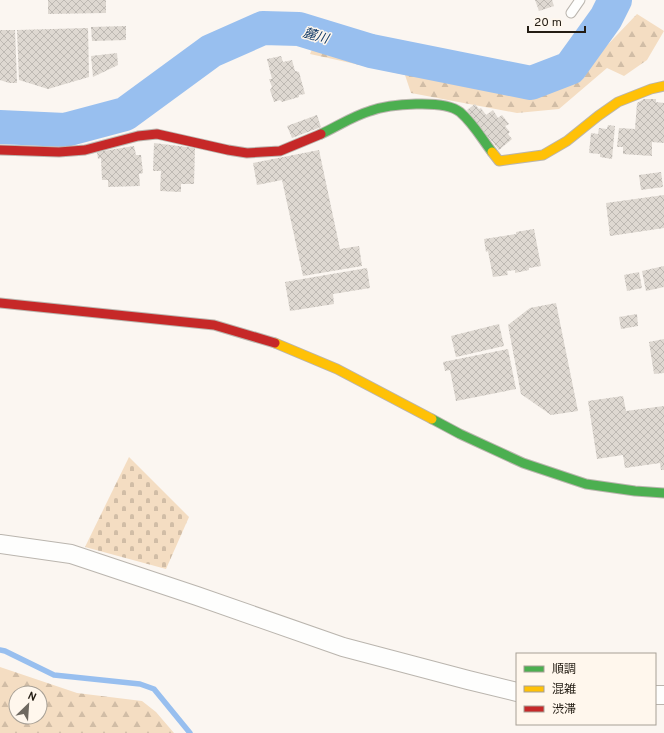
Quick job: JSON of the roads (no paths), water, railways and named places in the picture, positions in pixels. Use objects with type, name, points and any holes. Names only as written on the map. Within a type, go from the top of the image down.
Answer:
[{"type":"street","points":[[0,150],[59,152],[84,150],[138,136],[157,134],[247,153],[280,151],[322,134],[351,118],[372,110],[400,105],[437,104],[447,106],[459,112],[471,124],[499,161],[543,155],[567,141],[618,102],[651,89],[664,86]]},
{"type":"street","points":[[0,303],[214,326],[267,340],[337,369],[460,434],[523,463],[586,484],[635,491],[664,493]]},
{"type":"street","points":[[0,544],[71,554],[343,647],[516,692]]},
{"type":"lane","points":[[571,13],[580,0]]},
{"type":"waterway","name":"麓川","points":[[0,127],[65,130],[125,114],[211,51],[263,28],[299,29],[371,51],[531,83],[570,68],[606,18],[615,0]]},
{"type":"waterway","points":[[0,650],[54,675],[140,684],[154,689],[190,733]]}]
